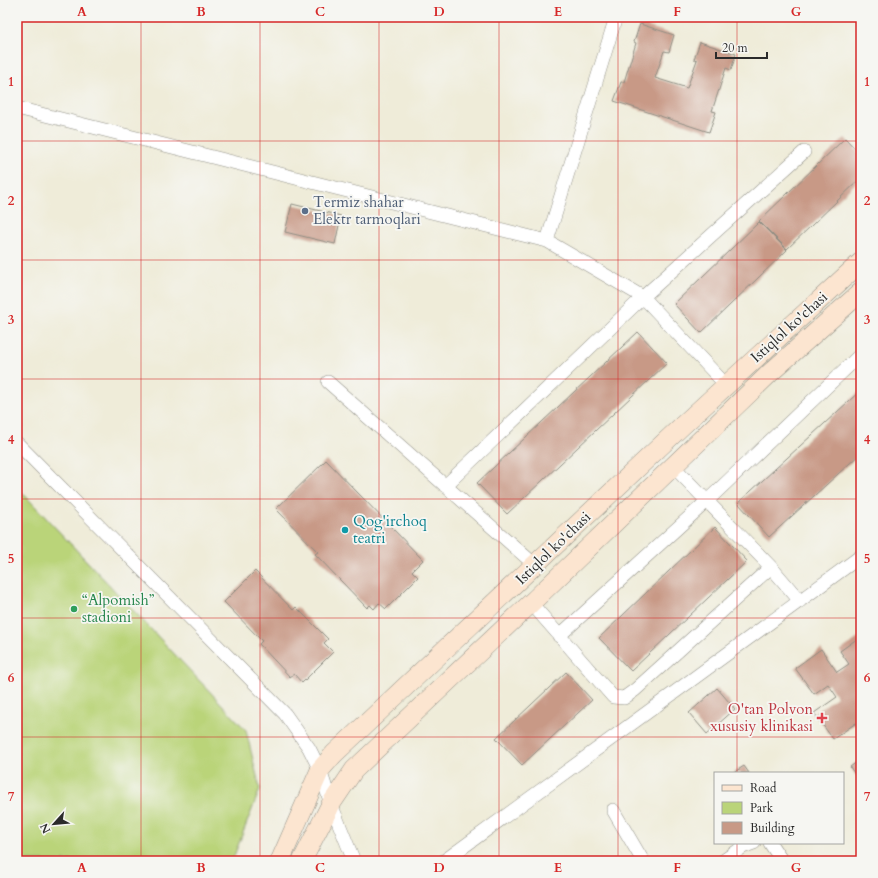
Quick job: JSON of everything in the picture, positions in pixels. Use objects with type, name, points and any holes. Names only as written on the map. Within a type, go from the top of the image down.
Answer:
[{"type":"main road","name":"Istiqlol ko'chasi","points":[[280,861],[320,770],[334,754],[684,424],[861,262]]},
{"type":"main road","name":"Istiqlol ko'chasi","points":[[302,861],[331,804],[354,770],[531,603],[770,373],[861,292]]},
{"type":"street","points":[[547,241],[616,17]]},
{"type":"street","points":[[17,108],[547,241],[643,297],[726,385]]},
{"type":"street","points":[[445,486],[643,297],[804,152]]},
{"type":"street","points":[[559,636],[707,501],[861,354]]},
{"type":"street","points":[[328,382],[535,565]]},
{"type":"street","points":[[17,443],[285,714],[309,748],[320,770],[331,804],[354,861]]},
{"type":"street","points":[[673,466],[800,600]]},
{"type":"street","points":[[444,861],[861,556]]},
{"type":"street","points":[[531,603],[612,697],[624,698],[635,690],[770,567]]},
{"type":"street","points":[[613,810],[643,861]]},
{"type":"street","points":[[723,861],[743,847],[751,844]]},
{"type":"street","points":[[771,844],[782,861]]},
{"type":"green space","name":"“Alpomish” stadioni","points":[[17,487],[246,730],[260,789],[232,861],[17,861]]},
{"type":"building","points":[[640,24],[674,35],[669,52],[664,51],[655,78],[687,88],[697,60],[694,59],[700,42],[736,54],[731,70],[726,68],[712,111],[716,112],[709,132],[614,101],[621,82],[624,82]]},
{"type":"building","points":[[845,138],[861,155],[861,178],[787,249],[759,221]]},
{"type":"building","points":[[292,204],[341,216],[335,244],[285,232]]},
{"type":"building","points":[[759,222],[787,250],[701,333],[674,304]]},
{"type":"building","points":[[638,332],[667,363],[507,514],[477,483]]},
{"type":"building","points":[[861,390],[861,453],[769,537],[738,503]]},
{"type":"building","name":"Qog'irchoq teatri","points":[[326,460],[423,560],[412,571],[418,577],[386,609],[379,603],[374,609],[370,605],[367,608],[315,554],[318,552],[276,509]]},
{"type":"building","points":[[715,527],[747,561],[631,671],[599,638]]},
{"type":"building","points":[[255,571],[293,610],[296,607],[328,639],[324,643],[333,652],[302,683],[294,674],[290,677],[259,644],[262,641],[224,602]]},
{"type":"building","points":[[861,636],[861,730],[856,723],[833,739],[814,713],[837,697],[828,684],[814,694],[795,668],[821,649],[837,672],[849,664],[840,651]]},
{"type":"building","points":[[566,672],[592,700],[522,765],[496,738]]},
{"type":"building","points":[[717,688],[735,709],[707,734],[689,713]]},
{"type":"building","points":[[861,759],[861,783],[850,767]]},
{"type":"building","points":[[744,766],[748,772],[735,772]]},
{"type":"place","name":"Termiz shahar Elektr tarmoqlari","points":[[305,211]]},
{"type":"place","name":"Qog'irchoq teatri","points":[[345,530]]},
{"type":"place","name":"“Alpomish” stadioni","points":[[74,609]]},
{"type":"place","name":"O'tan Polvon xususiy klinikasi","points":[[822,718]]}]
